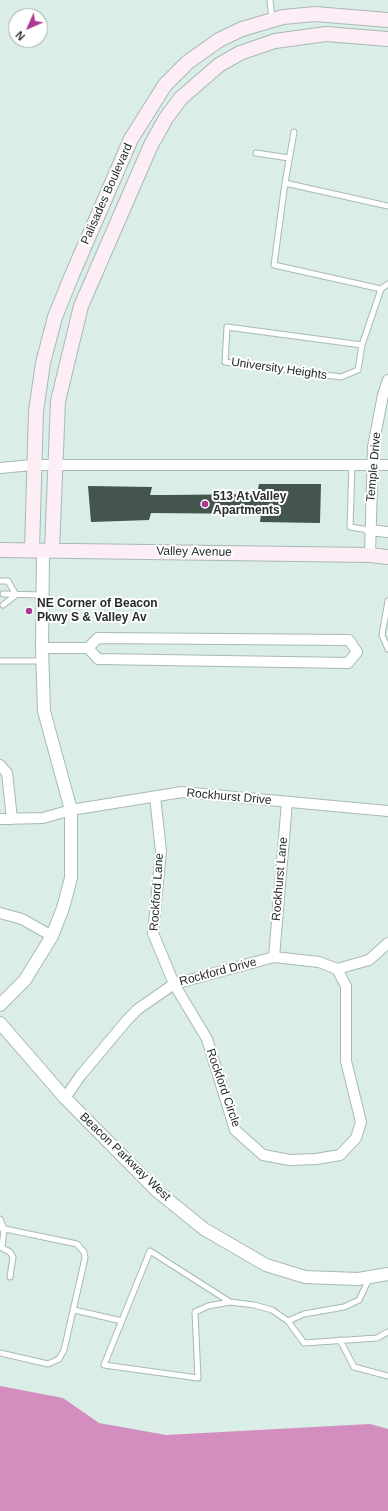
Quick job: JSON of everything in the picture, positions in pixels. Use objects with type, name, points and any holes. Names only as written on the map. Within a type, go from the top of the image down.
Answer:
[{"type":"main road","name":"Palisades Boulevard","points":[[42,550],[33,465],[36,410],[44,363],[56,317],[72,275],[131,139],[165,85],[188,62],[219,40],[242,29],[272,20],[315,14],[388,20]]},
{"type":"main road","name":"Palisades Boulevard","points":[[42,550],[55,465],[58,401],[81,306],[151,145],[170,113],[182,98],[219,65],[240,53],[275,41],[326,34],[388,40]]},
{"type":"main road","name":"Valley Avenue","points":[[0,550],[370,555],[388,557]]},
{"type":"street","name":"Temple Drive","points":[[370,555],[369,530],[374,464],[373,447],[383,395],[388,380]]},
{"type":"street","points":[[0,468],[33,465],[388,465]]},
{"type":"street","points":[[369,530],[388,532]]},
{"type":"street","points":[[0,1004],[25,980],[52,936],[63,908],[71,878],[71,810],[44,711],[42,661],[42,550]]},
{"type":"street","points":[[42,648],[88,648],[98,638],[349,640],[357,652],[348,663],[196,662],[98,659],[88,648]]},
{"type":"street","points":[[0,765],[7,773],[12,819]]},
{"type":"street","name":"Rockhurst Drive","points":[[0,819],[44,818],[71,810],[182,792],[388,811]]},
{"type":"street","name":"Rockford Lane","points":[[154,797],[161,851],[153,933],[174,984]]},
{"type":"street","name":"Rockhurst Lane","points":[[274,957],[287,802]]},
{"type":"street","points":[[0,913],[22,919],[52,936]]},
{"type":"street","points":[[338,969],[369,960],[388,943]]},
{"type":"street","name":"Rockford Drive","points":[[65,1098],[81,1075],[128,1019],[138,1009],[174,984],[274,957],[319,962],[338,969]]},
{"type":"street","name":"Rockford Circle","points":[[174,984],[207,1039],[235,1130],[263,1155],[290,1160],[316,1159],[340,1155],[356,1138],[361,1122],[346,1061],[346,986],[338,969]]},
{"type":"street","name":"Beacon Parkway West","points":[[0,1023],[65,1098],[156,1190],[204,1229],[266,1265],[305,1277],[358,1279],[388,1274]]},
{"type":"lane","points":[[270,0],[272,20]]},
{"type":"lane","points":[[294,132],[285,183],[274,265],[381,289],[388,284]]},
{"type":"lane","points":[[256,153],[289,158]]},
{"type":"lane","points":[[285,183],[388,206]]},
{"type":"lane","name":"University Heights","points":[[362,345],[227,327],[225,362],[341,377],[358,370],[362,345],[381,289]]},
{"type":"lane","points":[[352,464],[350,526],[369,530]]},
{"type":"lane","points":[[0,581],[8,581],[16,595]]},
{"type":"lane","points":[[3,594],[42,595]]},
{"type":"lane","points":[[3,605],[16,595]]},
{"type":"lane","points":[[388,602],[382,635],[388,649]]},
{"type":"lane","points":[[0,661],[42,661]]},
{"type":"lane","points":[[0,1219],[2,1228],[1,1248],[10,1252],[13,1257],[10,1277]]},
{"type":"lane","points":[[0,1353],[48,1364],[59,1359],[64,1350],[85,1258],[84,1252],[77,1244],[2,1228]]},
{"type":"lane","points":[[230,1302],[150,1251],[104,1365],[198,1378],[195,1312],[208,1306],[230,1302],[254,1305],[272,1310],[288,1321],[304,1343],[377,1338],[388,1332]]},
{"type":"lane","points":[[288,1321],[304,1314],[344,1307],[359,1300],[370,1277]]},
{"type":"lane","points":[[74,1310],[122,1321]]},
{"type":"lane","points":[[340,1340],[354,1367],[388,1376]]},
{"type":"shaded area","points":[[0,1386],[63,1398],[99,1423],[166,1435],[370,1424],[388,1429],[388,1511],[0,1511]]},
{"type":"building","name":"513 At Valley Apartments","points":[[259,484],[321,484],[320,523],[260,522],[261,514],[151,513],[149,520],[91,522],[88,486],[152,487],[150,495],[257,494]]},
{"type":"place","name":"513 At Valley Apartments","points":[[205,504]]},
{"type":"place","name":"NE Corner of Beacon Pkwy S & Valley Av","points":[[29,611]]}]
